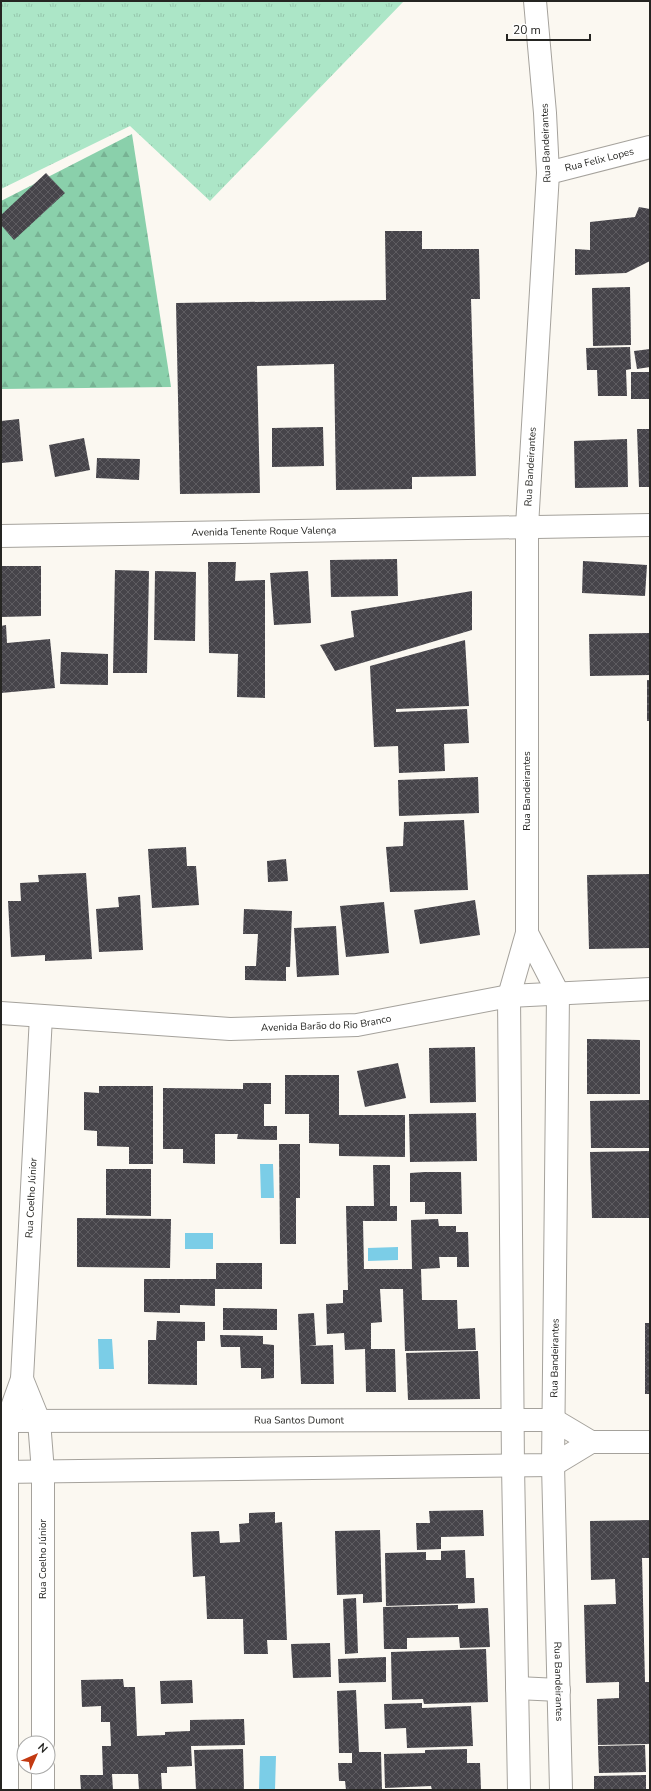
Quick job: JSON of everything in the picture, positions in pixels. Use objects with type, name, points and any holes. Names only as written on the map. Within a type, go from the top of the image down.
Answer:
[{"type":"street","name":"Rua Bandeirantes","points":[[518,1790],[513,1466],[509,996],[527,933],[527,526],[548,173],[545,113],[535,1]]},
{"type":"street","name":"Rua Felix Lopes","points":[[548,173],[650,147]]},
{"type":"street","name":"Avenida Tenente Roque Valença","points":[[1,536],[650,525]]},
{"type":"street","name":"Rua Bandeirantes","points":[[527,933],[558,993],[553,1465],[561,1790]]},
{"type":"street","name":"Avenida Barão do Rio Branco","points":[[1,1013],[230,1029],[357,1025],[509,996],[650,989]]},
{"type":"street","name":"Rua Coelho Júnior","points":[[7,1790],[4,1421],[22,1379],[41,1016]]},
{"type":"street","name":"Rua Coelho Júnior","points":[[22,1379],[39,1421],[43,1472],[43,1735]]},
{"type":"street","name":"Rua Santos Dumont","points":[[4,1421],[554,1420]]},
{"type":"street","points":[[554,1420],[591,1442],[650,1442]]},
{"type":"street","points":[[4,1472],[553,1465],[591,1442]]},
{"type":"street","points":[[517,1688],[559,1690]]},
{"type":"street","points":[[43,1775],[43,1790]]},
{"type":"green space","points":[[1,1],[404,1],[210,201],[130,126],[1,189]]},
{"type":"green space","points":[[132,134],[171,387],[1,389],[1,201]]},
{"type":"water","points":[[260,1164],[273,1164],[274,1198],[261,1198]]},
{"type":"water","points":[[185,1233],[213,1233],[213,1249],[185,1249]]},
{"type":"water","points":[[398,1247],[398,1260],[368,1261],[368,1248]]},
{"type":"water","points":[[98,1339],[112,1339],[114,1369],[99,1369]]},
{"type":"water","points":[[260,1756],[276,1756],[275,1790],[259,1790]]},
{"type":"building","points":[[46,173],[65,193],[14,240],[1,225],[1,215]]},
{"type":"building","points":[[639,207],[650,209],[650,261],[626,273],[575,275],[575,249],[590,250],[590,222],[635,217]]},
{"type":"building","points":[[385,231],[422,231],[422,249],[479,249],[480,299],[471,299],[476,476],[412,477],[412,489],[336,490],[334,364],[257,366],[260,493],[180,494],[176,303],[386,300]]},
{"type":"building","points":[[630,287],[631,345],[593,346],[592,288]]},
{"type":"building","points":[[630,347],[631,369],[626,370],[627,396],[598,396],[597,370],[587,370],[586,348]]},
{"type":"building","points":[[650,349],[650,367],[637,369],[634,351]]},
{"type":"building","points":[[631,372],[650,372],[650,399],[631,399]]},
{"type":"building","points":[[19,419],[23,461],[1,463],[1,421]]},
{"type":"building","points":[[323,427],[324,466],[272,467],[272,428]]},
{"type":"building","points":[[637,429],[650,429],[650,487],[639,487]]},
{"type":"building","points":[[84,438],[90,470],[55,477],[49,445]]},
{"type":"building","points":[[627,439],[628,487],[575,488],[574,441]]},
{"type":"building","points":[[97,458],[140,459],[139,480],[96,478]]},
{"type":"building","points":[[397,559],[398,596],[331,597],[330,560]]},
{"type":"building","points":[[583,561],[647,565],[645,596],[582,593]]},
{"type":"building","points":[[208,562],[236,562],[235,581],[265,580],[265,698],[237,697],[238,654],[209,653]]},
{"type":"building","points":[[1,566],[41,566],[41,616],[1,617]]},
{"type":"building","points":[[115,570],[149,571],[147,673],[113,673]]},
{"type":"building","points":[[155,571],[196,572],[195,641],[154,640]]},
{"type":"building","points":[[308,571],[311,623],[274,625],[270,573]]},
{"type":"building","points":[[472,591],[472,630],[335,671],[320,645],[354,637],[351,611]]},
{"type":"building","points":[[6,625],[7,643],[50,639],[55,688],[1,693],[1,626]]},
{"type":"building","points":[[650,633],[650,675],[590,676],[589,634]]},
{"type":"building","points":[[465,640],[469,706],[396,709],[396,712],[467,709],[469,743],[444,744],[445,771],[399,773],[398,746],[374,747],[370,666]]},
{"type":"building","points":[[61,652],[108,654],[108,685],[60,684]]},
{"type":"building","points":[[647,680],[650,680],[650,721],[647,721]]},
{"type":"building","points":[[478,777],[479,813],[399,816],[398,780]]},
{"type":"building","points":[[464,820],[468,890],[390,892],[386,847],[403,846],[404,822]]},
{"type":"building","points":[[186,847],[187,866],[196,866],[199,905],[152,908],[148,849]]},
{"type":"building","points":[[286,859],[288,881],[268,882],[267,861]]},
{"type":"building","points":[[86,873],[92,959],[45,961],[45,955],[11,957],[8,901],[21,901],[20,883],[39,882],[38,875]]},
{"type":"building","points":[[650,874],[650,948],[589,949],[587,875]]},
{"type":"building","points":[[140,895],[143,950],[99,952],[96,909],[119,907],[118,897]]},
{"type":"building","points":[[475,900],[480,935],[420,944],[414,910]]},
{"type":"building","points":[[384,902],[389,953],[346,957],[340,906]]},
{"type":"building","points":[[244,909],[292,911],[290,967],[286,967],[286,981],[245,980],[245,966],[256,966],[258,934],[243,934]]},
{"type":"building","points":[[336,926],[339,975],[297,977],[294,928]]},
{"type":"building","points":[[587,1039],[640,1040],[640,1094],[587,1094]]},
{"type":"building","points":[[475,1047],[476,1102],[430,1103],[429,1048]]},
{"type":"building","points":[[398,1063],[406,1098],[365,1107],[357,1071]]},
{"type":"building","points":[[285,1075],[339,1075],[339,1115],[405,1115],[405,1157],[339,1156],[339,1144],[309,1143],[309,1114],[285,1114]]},
{"type":"building","points":[[243,1083],[271,1083],[271,1104],[264,1104],[264,1126],[277,1126],[277,1140],[237,1139],[238,1134],[215,1134],[215,1164],[183,1163],[183,1149],[163,1149],[163,1088],[243,1089]]},
{"type":"building","points":[[99,1086],[153,1086],[153,1164],[129,1164],[129,1147],[97,1146],[97,1131],[84,1130],[84,1092],[99,1093]]},
{"type":"building","points":[[649,1100],[650,1148],[591,1148],[590,1101]]},
{"type":"building","points":[[476,1113],[477,1161],[410,1162],[409,1114]]},
{"type":"building","points":[[279,1144],[300,1144],[300,1198],[296,1198],[296,1244],[280,1244]]},
{"type":"building","points":[[650,1151],[650,1218],[592,1218],[590,1152]]},
{"type":"building","points":[[373,1165],[390,1165],[390,1206],[397,1206],[397,1221],[363,1221],[364,1269],[412,1269],[411,1220],[438,1219],[439,1226],[456,1226],[456,1232],[468,1232],[469,1267],[457,1267],[457,1257],[439,1257],[440,1268],[421,1269],[422,1300],[457,1300],[458,1329],[475,1328],[476,1350],[405,1351],[403,1289],[380,1289],[382,1322],[371,1323],[371,1349],[395,1349],[396,1392],[366,1392],[365,1349],[345,1350],[344,1333],[327,1334],[326,1304],[343,1303],[343,1290],[348,1290],[346,1206],[374,1206]]},
{"type":"building","points":[[106,1169],[151,1169],[151,1216],[106,1215]]},
{"type":"building","points":[[461,1172],[462,1214],[425,1214],[425,1202],[410,1202],[410,1173]]},
{"type":"building","points":[[77,1218],[171,1219],[170,1268],[77,1267]]},
{"type":"building","points":[[216,1263],[262,1263],[262,1289],[215,1289],[215,1306],[180,1305],[180,1313],[144,1312],[144,1279],[216,1279]]},
{"type":"building","points":[[223,1308],[277,1309],[277,1330],[223,1330]]},
{"type":"building","points":[[314,1313],[316,1345],[308,1346],[333,1345],[334,1384],[301,1384],[298,1314]]},
{"type":"building","points":[[157,1321],[205,1322],[205,1341],[197,1341],[197,1385],[148,1384],[148,1340],[156,1340]]},
{"type":"building","points":[[645,1323],[650,1323],[650,1394],[645,1394]]},
{"type":"building","points":[[220,1335],[263,1336],[263,1344],[274,1345],[274,1378],[261,1379],[261,1368],[241,1368],[240,1347],[221,1347]]},
{"type":"building","points":[[478,1351],[480,1399],[408,1400],[406,1353]]},
{"type":"building","points":[[483,1510],[484,1536],[441,1537],[441,1549],[417,1550],[416,1523],[430,1523],[429,1511]]},
{"type":"building","points":[[275,1512],[275,1523],[282,1522],[287,1640],[267,1640],[268,1654],[244,1654],[243,1619],[207,1619],[205,1576],[193,1577],[191,1532],[219,1531],[220,1543],[240,1542],[239,1524],[249,1523],[249,1513]]},
{"type":"building","points":[[650,1520],[650,1558],[642,1558],[645,1682],[650,1682],[650,1744],[598,1745],[597,1699],[619,1698],[619,1682],[586,1683],[584,1605],[616,1604],[615,1579],[591,1580],[590,1521]]},
{"type":"building","points":[[380,1530],[382,1602],[363,1603],[363,1594],[337,1595],[335,1531]]},
{"type":"building","points":[[465,1550],[466,1578],[474,1578],[475,1603],[386,1606],[385,1553],[426,1552],[426,1560],[441,1560],[441,1551]]},
{"type":"building","points":[[356,1598],[358,1653],[345,1654],[343,1599]]},
{"type":"building","points":[[458,1605],[458,1609],[488,1608],[490,1647],[460,1648],[459,1637],[407,1638],[407,1649],[384,1649],[383,1607]]},
{"type":"building","points":[[330,1643],[331,1677],[293,1678],[291,1644]]},
{"type":"building","points":[[486,1649],[488,1702],[424,1704],[423,1699],[392,1700],[391,1652]]},
{"type":"building","points":[[386,1657],[386,1682],[339,1683],[338,1659]]},
{"type":"building","points":[[123,1679],[124,1687],[135,1687],[137,1736],[165,1735],[165,1732],[190,1731],[190,1720],[244,1719],[245,1745],[191,1746],[192,1766],[167,1767],[167,1773],[161,1773],[162,1790],[139,1790],[138,1774],[112,1774],[113,1790],[81,1790],[80,1775],[103,1775],[102,1746],[111,1746],[110,1722],[101,1722],[101,1706],[82,1707],[81,1680]]},
{"type":"building","points":[[192,1680],[193,1703],[161,1704],[160,1681]]},
{"type":"building","points":[[356,1690],[359,1752],[381,1752],[382,1790],[346,1790],[345,1781],[339,1781],[338,1763],[352,1763],[352,1753],[339,1753],[337,1691]]},
{"type":"building","points":[[422,1703],[422,1708],[471,1706],[473,1746],[407,1748],[406,1728],[385,1729],[384,1704]]},
{"type":"building","points":[[645,1745],[646,1772],[599,1773],[598,1746]]},
{"type":"building","points":[[243,1749],[244,1790],[196,1790],[194,1750]]},
{"type":"building","points":[[467,1749],[467,1763],[480,1763],[481,1790],[432,1790],[431,1786],[385,1788],[384,1754],[425,1753],[425,1750]]},
{"type":"building","points":[[646,1775],[646,1790],[594,1790],[594,1776]]}]
